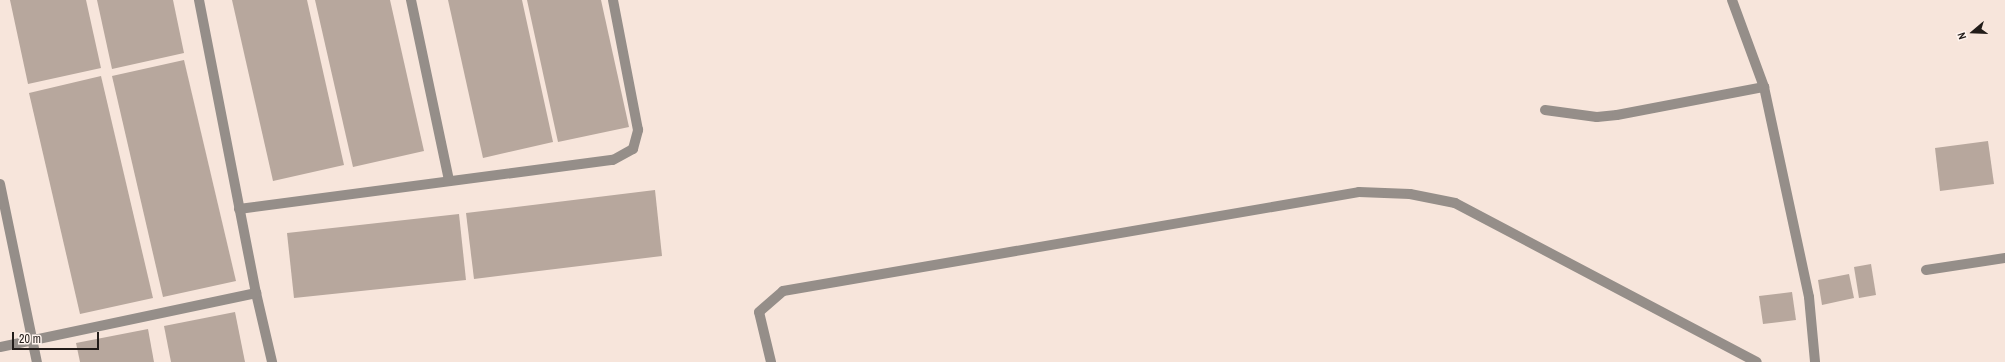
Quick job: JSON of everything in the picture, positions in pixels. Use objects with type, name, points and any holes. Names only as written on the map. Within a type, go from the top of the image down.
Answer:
[{"type":"street","points":[[199,0],[239,209],[272,362]]},
{"type":"street","points":[[411,0],[449,181]]},
{"type":"street","points":[[239,209],[613,160],[633,149],[638,130],[613,0]]},
{"type":"street","points":[[1732,0],[1764,88],[1809,297],[1815,362]]},
{"type":"street","points":[[1545,110],[1597,116],[1617,115],[1764,88]]},
{"type":"street","points":[[0,184],[37,362]]},
{"type":"street","points":[[771,362],[759,312],[783,290],[1359,192],[1410,194],[1455,203],[1757,362]]},
{"type":"street","points":[[1926,270],[2005,258]]},
{"type":"street","points":[[0,347],[256,293]]},
{"type":"building","points":[[10,0],[86,0],[101,68],[28,84]]},
{"type":"building","points":[[97,0],[173,0],[184,53],[112,69]]},
{"type":"building","points":[[232,0],[307,0],[344,165],[273,181]]},
{"type":"building","points":[[315,0],[390,0],[424,151],[353,167]]},
{"type":"building","points":[[448,0],[522,0],[553,142],[483,158]]},
{"type":"building","points":[[527,0],[601,0],[629,127],[558,142]]},
{"type":"building","points":[[184,60],[236,281],[163,297],[112,76]]},
{"type":"building","points":[[101,76],[153,298],[80,314],[29,93]]},
{"type":"building","points":[[1988,141],[1994,184],[1940,191],[1935,148]]},
{"type":"building","points":[[655,190],[662,256],[474,279],[466,213]]},
{"type":"building","points":[[459,214],[466,280],[294,298],[287,233]]},
{"type":"building","points":[[1871,264],[1876,295],[1859,298],[1854,267]]},
{"type":"building","points":[[1849,274],[1854,298],[1822,305],[1818,280]]},
{"type":"building","points":[[1792,292],[1796,320],[1763,324],[1759,296]]},
{"type":"building","points":[[235,312],[245,362],[171,362],[164,326]]},
{"type":"building","points":[[148,329],[154,362],[80,362],[76,343]]}]
